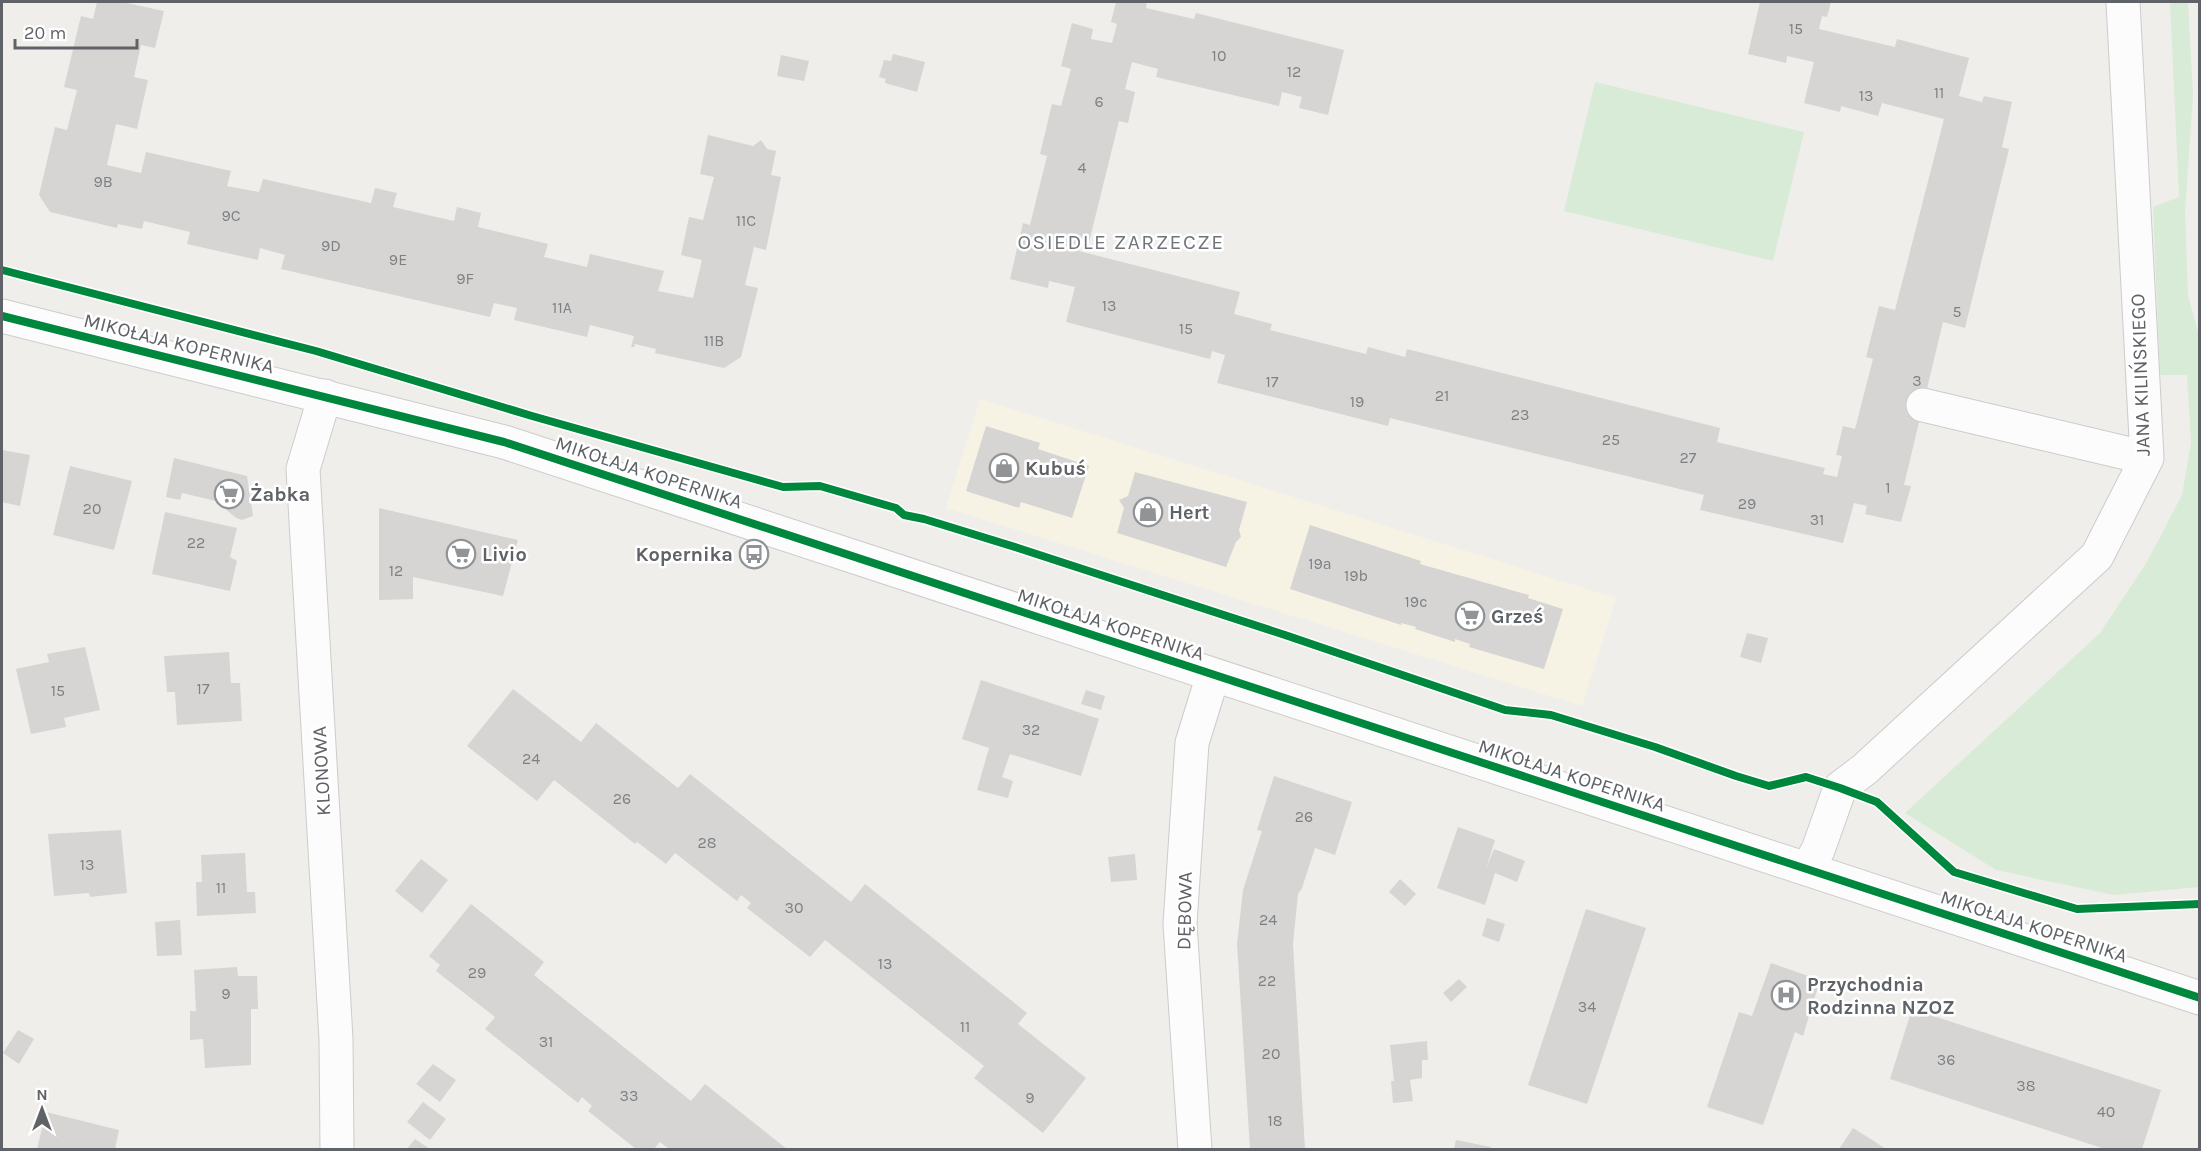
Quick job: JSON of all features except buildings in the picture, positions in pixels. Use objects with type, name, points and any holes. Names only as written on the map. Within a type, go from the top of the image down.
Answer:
[{"type":"street","name":"JANA KILIŃSKIEGO","points":[[1807,869],[1818,850],[1840,788],[1874,761],[2097,556],[2147,458],[2123,2]]},
{"type":"street","name":"MIKOŁAJA KOPERNIKA","points":[[2,316],[504,442],[2199,998]]},
{"type":"street","name":"KLONOWA","points":[[325,396],[303,469],[336,1039],[337,1149]]},
{"type":"street","points":[[1923,405],[2147,458]]},
{"type":"street","name":"DĘBOWA","points":[[1195,1149],[1180,924],[1192,743],[1213,675]]},
{"type":"shaded area","points":[[980,399],[1616,598],[1582,706],[946,508]]},
{"type":"green space","points":[[2170,2],[2188,2],[2193,96],[2185,211],[2188,296],[2200,339],[2199,887],[2114,895],[1996,870],[1905,813],[2100,633],[2147,562],[2182,495],[2191,443],[2187,375],[2160,375],[2153,207],[2179,197]]},
{"type":"green space","points":[[1595,82],[1804,132],[1773,261],[1564,211]]},
{"type":"cycle path","points":[[2,270],[316,351],[532,416],[783,487],[820,486],[896,508],[904,515],[1018,548],[1505,710],[1551,715],[1769,786],[1806,777],[1877,802],[1954,872],[2077,909],[2200,904]]},
{"type":"cycle path","points":[[2,316],[504,442],[2200,998]]},
{"type":"place","name":"Kubuś","points":[[1004,468]]},
{"type":"place","name":"Żabka","points":[[229,494]]},
{"type":"place","name":"Hert","points":[[1148,512]]},
{"type":"place","name":"Livio","points":[[461,554]]},
{"type":"place","name":"Kopernika","points":[[754,554]]},
{"type":"place","name":"Grześ","points":[[1470,616]]},
{"type":"place","name":"Przychodnia Rodzinna NZOZ","points":[[1786,995]]},
{"type":"district","name":"OSIEDLE ZARZECZE","points":[[1121,242]]}]
